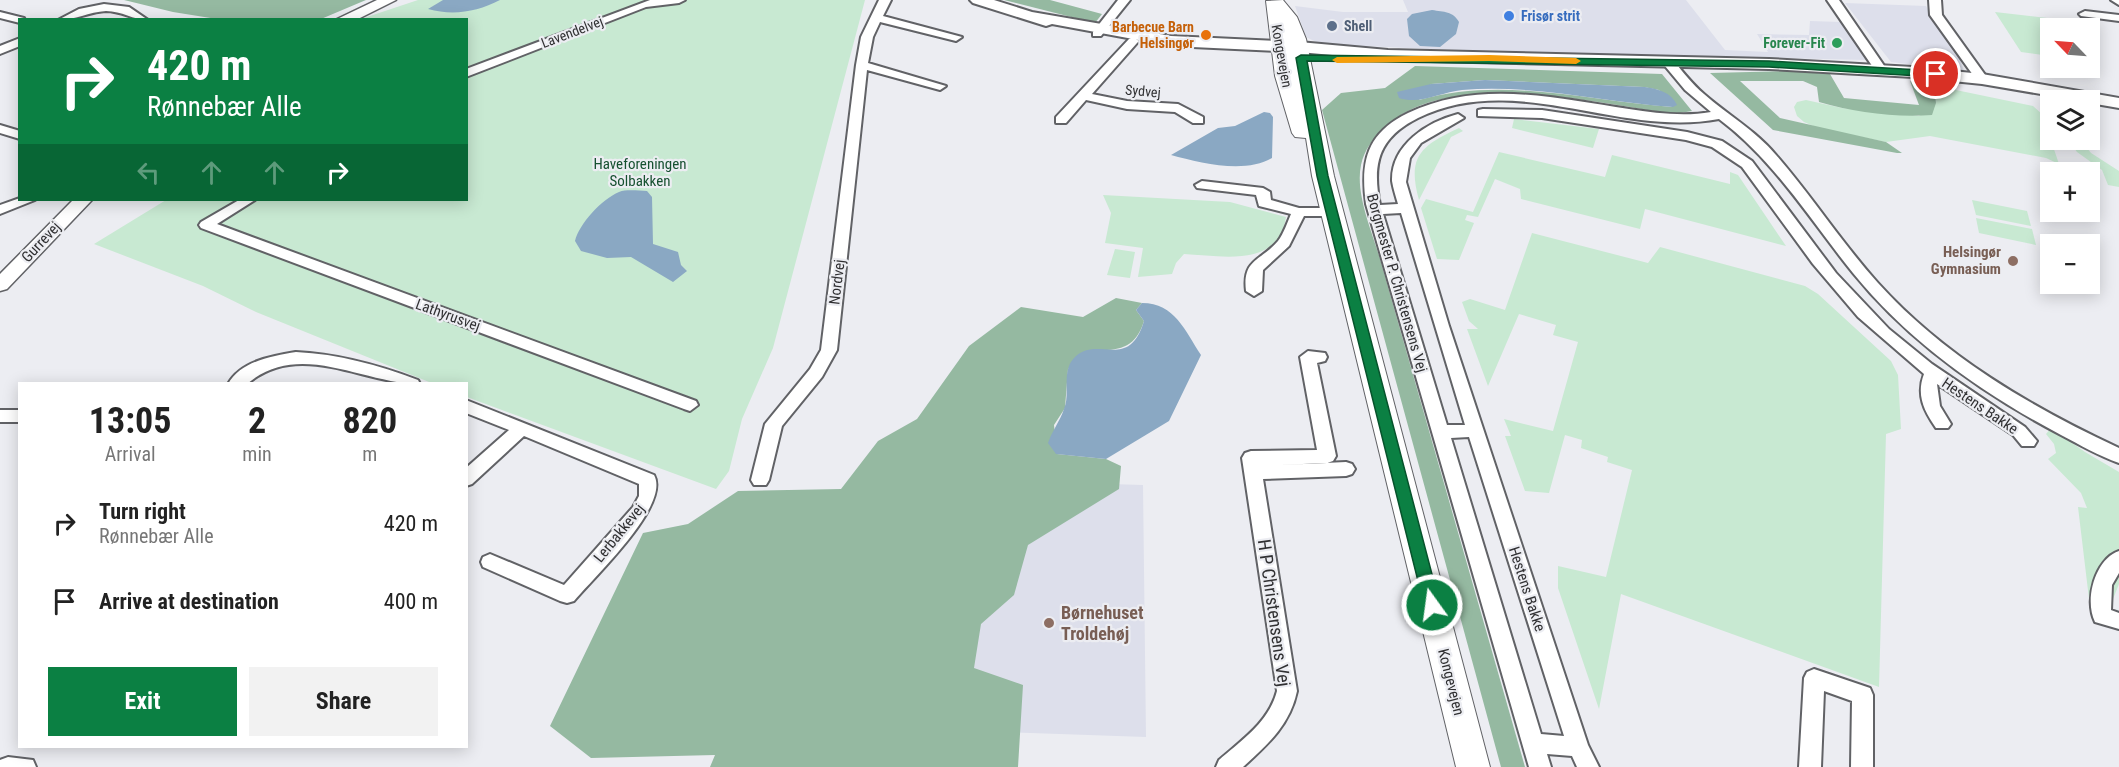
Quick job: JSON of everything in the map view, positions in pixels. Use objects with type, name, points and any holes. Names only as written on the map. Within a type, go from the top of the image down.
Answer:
[{"type":"main road","points":[[978,0],[1133,41],[1170,46],[1388,55],[1769,64],[1881,70],[1982,79],[2119,103]]},
{"type":"main road","points":[[1276,2],[1296,11],[1292,14],[1298,32],[1290,51]]},
{"type":"main road","points":[[1099,32],[1171,41],[1290,51],[1347,60],[1489,58]]},
{"type":"main road","name":"Kongevejen","points":[[1290,51],[1303,112],[1319,154],[1473,767]]},
{"type":"main road","name":"Kongevejen","points":[[1290,51],[1293,110],[1310,154],[1323,176]]},
{"type":"street","points":[[347,18],[389,0]]},
{"type":"street","name":"Lavendelvej","points":[[468,72],[644,4],[679,0]]},
{"type":"street","name":"Nordvej","points":[[760,480],[774,424],[816,373],[829,350],[862,65],[867,37],[885,0]]},
{"type":"street","points":[[1099,32],[1124,0]]},
{"type":"street","points":[[1833,0],[1881,70]]},
{"type":"street","points":[[1935,0],[1936,15],[1982,79]]},
{"type":"street","points":[[67,18],[87,7],[118,7],[135,11],[141,18]]},
{"type":"street","points":[[2085,14],[2119,18]]},
{"type":"street","points":[[0,15],[18,20]]},
{"type":"street","points":[[875,17],[956,37]]},
{"type":"street","name":"Sydvej","points":[[1061,120],[1133,41]]},
{"type":"street","points":[[0,50],[18,42]]},
{"type":"street","points":[[1669,63],[1689,87],[1772,157],[1824,228],[1874,289],[1962,365],[2052,422],[2119,456]]},
{"type":"street","points":[[862,65],[940,86]]},
{"type":"street","name":"Sydvej","points":[[1083,96],[1127,105],[1178,108],[1198,120]]},
{"type":"street","name":"Borgmester P. Christensens Vej","points":[[1540,767],[1375,210],[1370,185],[1371,158],[1385,135],[1409,116],[1449,102],[1498,96],[1524,97],[1601,115],[1680,118],[1723,114]]},
{"type":"street","name":"Hestens Bakke","points":[[1483,113],[1601,115],[1717,144],[1739,157],[1844,292],[1895,342],[1932,373],[2019,431],[2028,441]]},
{"type":"street","name":"Hestens Bakke","points":[[1458,118],[1421,135],[1406,151],[1399,171],[1405,208],[1578,747],[1588,767]]},
{"type":"street","points":[[0,129],[18,134]]},
{"type":"street","points":[[1202,185],[1263,192],[1264,203],[1299,212],[1332,213]]},
{"type":"street","points":[[0,210],[25,201]]},
{"type":"street","name":"Gurrevej","points":[[0,285],[82,201]]},
{"type":"street","name":"Lathyrusvej","points":[[246,201],[206,225],[690,405]]},
{"type":"street","points":[[1375,210],[1405,208]]},
{"type":"street","points":[[1254,291],[1251,276],[1253,269],[1286,240],[1299,212]]},
{"type":"street","points":[[1844,292],[1874,289]]},
{"type":"street","points":[[1319,357],[1308,357],[1327,456],[1251,458],[1253,472],[1346,469]]},
{"type":"street","points":[[238,382],[258,365],[289,358],[357,364],[379,379],[399,382]]},
{"type":"street","name":"Hestens Bakke","points":[[1932,373],[1928,383],[1931,410],[1942,424]]},
{"type":"street","name":"Lerbakkevej","points":[[468,407],[648,480],[648,496],[640,512],[567,595],[490,562]]},
{"type":"street","points":[[0,416],[18,416]]},
{"type":"street","points":[[468,477],[522,428]]},
{"type":"street","points":[[1441,432],[1475,431]]},
{"type":"street","name":"H P Christensens Vej","points":[[1227,767],[1275,721],[1285,705],[1287,691],[1253,472]]},
{"type":"street","points":[[2119,559],[2104,575],[2100,597],[2102,616],[2119,621]]},
{"type":"street","points":[[1810,767],[1814,678],[1863,695],[1862,767]]},
{"type":"street","points":[[1533,743],[1578,747]]},
{"type":"street","points":[[8,767],[25,767]]},
{"type":"shaded area","points":[[1403,0],[1686,0],[1725,50],[1768,52],[1757,34],[1809,35],[1810,21],[1841,22],[1867,60],[1496,52],[1320,44],[1306,37],[1295,6],[1343,12],[1408,12]]},
{"type":"shaded area","points":[[1845,3],[1926,6],[1960,59],[1964,71],[1891,62]]},
{"type":"shaded area","name":"Børnehuset Troldehøj","points":[[1110,484],[1143,485],[1146,737],[1005,732],[945,663],[962,582]]},
{"type":"green space","points":[[124,0],[366,0],[323,18],[210,18]]},
{"type":"green space","name":"Haveforeningen Solbakken","points":[[418,0],[865,0],[773,348],[742,419],[729,471],[716,489],[468,397],[468,382],[429,382],[256,312],[203,286],[94,244],[164,201],[468,201],[468,18],[364,18]]},
{"type":"green space","points":[[1004,0],[1050,0],[1102,14],[1095,23]]},
{"type":"green space","points":[[1995,12],[2047,18],[2040,18],[2040,55],[2021,52]]},
{"type":"green space","points":[[1415,66],[1662,74],[1692,111],[1674,114],[1565,97],[1524,94],[1484,94],[1446,98],[1413,109],[1385,127],[1370,144],[1361,165],[1360,188],[1365,212],[1525,767],[1501,767],[1322,110],[1341,93],[1385,88]],"holes":[[[1485,80],[1644,87],[1659,90],[1672,107],[1514,90],[1451,93],[1419,100],[1431,84]]]},
{"type":"green space","points":[[1790,71],[1830,74],[1844,98],[1919,105],[1910,81],[1935,94],[1936,103],[1932,115],[1904,116],[1875,113],[1819,102],[1817,87],[1803,81],[1740,81],[1780,118],[1886,142],[1902,153],[1897,153],[1773,130],[1710,73]]},
{"type":"green space","points":[[1951,89],[2033,106],[2040,112],[2040,150],[2054,150],[2058,162],[1930,136],[1886,142],[1818,128],[1797,116],[1794,107],[1797,102],[1806,100],[1842,108],[1919,116],[1936,103],[1935,94],[1939,90]]},
{"type":"green space","points":[[1514,119],[1599,129],[1593,148],[1512,128]]},
{"type":"green space","points":[[1459,128],[1463,131],[1451,137],[1419,200],[1415,173],[1420,155],[1426,147]]},
{"type":"green space","points":[[2076,150],[2089,150],[2119,171],[2119,187],[2108,185],[2100,169],[2100,162],[2091,162]]},
{"type":"green space","points":[[1499,152],[1605,177],[1612,155],[1730,184],[1730,172],[1738,175],[1786,246],[1645,209],[1640,229],[1521,199],[1520,189],[1495,179],[1478,217],[1467,215],[1465,220],[1474,223],[1459,260],[1437,259],[1421,208],[1426,199],[1473,212]]},
{"type":"green space","points":[[1103,195],[1230,202],[1286,217],[1281,233],[1273,245],[1261,252],[1232,257],[1184,254],[1176,263],[1172,274],[1138,277],[1143,248],[1105,243],[1111,213]]},
{"type":"green space","points":[[1972,200],[2027,211],[2031,226],[1976,215]]},
{"type":"green space","points":[[1976,218],[2032,229],[2036,245],[1979,233]]},
{"type":"green space","points":[[1532,233],[1648,263],[1660,247],[1805,286],[1818,294],[1891,361],[1898,375],[1901,429],[1886,434],[1879,687],[1621,594],[1599,709],[1558,588],[1558,566],[1606,577],[1632,470],[1607,462],[1608,457],[1581,448],[1582,440],[1565,435],[1549,493],[1525,491],[1505,436],[1511,436],[1504,419],[1553,431],[1578,342],[1553,335],[1556,325],[1519,314],[1488,386],[1467,329],[1478,329],[1469,321],[1462,302],[1470,299],[1505,310]]},
{"type":"green space","points":[[1115,249],[1135,252],[1130,278],[1107,275]]},
{"type":"green space","points":[[1116,298],[1142,303],[1136,310],[1144,321],[1140,331],[1129,344],[1123,347],[1088,350],[1068,369],[1065,408],[1054,425],[1057,454],[1106,459],[1121,466],[1119,489],[1028,545],[1014,595],[981,624],[974,668],[1023,685],[1018,767],[710,767],[715,755],[591,758],[550,726],[643,533],[688,524],[738,491],[841,489],[878,441],[917,419],[969,346],[1021,307],[1083,317]]},
{"type":"green space","points":[[2051,428],[2119,472],[2119,584],[2113,599],[2113,609],[2090,607],[2078,507],[2087,508],[2081,493],[2048,459],[2056,453],[2054,444],[2046,434]]},
{"type":"water","points":[[443,0],[500,0],[465,12],[428,9]]},
{"type":"water","points":[[1432,10],[1448,13],[1457,18],[1459,22],[1456,34],[1440,47],[1420,46],[1409,36],[1407,19],[1412,14]]},
{"type":"water","points":[[1485,80],[1645,87],[1668,94],[1677,105],[1673,107],[1646,105],[1515,89],[1462,90],[1415,100],[1399,98],[1397,92],[1431,84]]},
{"type":"water","points":[[1264,112],[1270,113],[1273,117],[1272,158],[1249,165],[1222,166],[1171,155],[1218,128],[1235,126]]},
{"type":"water","points":[[626,191],[647,191],[652,197],[653,244],[678,252],[681,265],[687,271],[673,282],[631,257],[607,258],[581,251],[575,241],[586,220],[612,195]]},
{"type":"water","points":[[1142,303],[1153,304],[1171,313],[1184,328],[1201,355],[1169,421],[1106,459],[1056,454],[1048,443],[1066,403],[1067,375],[1071,362],[1085,351],[1122,349],[1130,345],[1138,336],[1144,321],[1136,310]]},
{"type":"slow traffic","points":[[1337,60],[1489,58],[1576,61]]},
{"type":"place","name":"Frisør strit","points":[[1509,16]]},
{"type":"place","name":"Shell","points":[[1332,26]]},
{"type":"place","name":"Barbecue Barn Helsingør","points":[[1206,35]]},
{"type":"place","name":"Forever-Fit","points":[[1837,43]]},
{"type":"place","name":"Helsingør Gymnasium","points":[[2013,261]]},
{"type":"place","name":"Børnehuset Troldehøj","points":[[1049,623]]},
{"type":"route","points":[[1432,605],[1323,176],[1301,58],[1347,60],[1489,58],[1769,64],[1936,74]]}]
